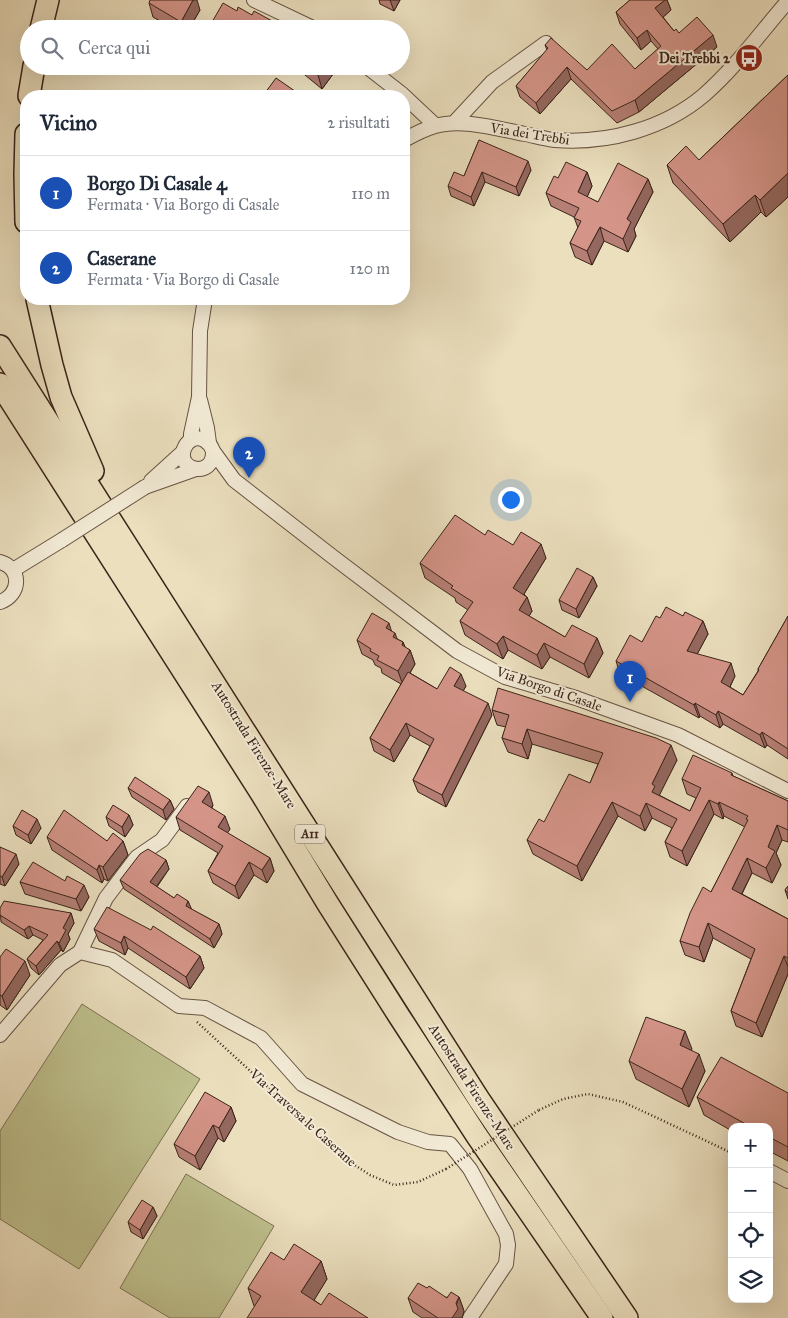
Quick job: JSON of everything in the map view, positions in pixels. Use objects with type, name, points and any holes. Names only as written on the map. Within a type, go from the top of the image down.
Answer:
[{"type":"highway","points":[[43,20],[48,0]]},
{"type":"highway","points":[[30,90],[32,75]]},
{"type":"highway","points":[[38,305],[61,397],[82,448],[134,557]]},
{"type":"highway","name":"Autostrada Firenze-Mare","points":[[0,346],[478,1098],[628,1318]]},
{"type":"highway","name":"Autostrada Firenze-Mare","points":[[0,384],[261,793],[399,1016],[477,1136],[602,1318]]},
{"type":"street","points":[[254,0],[296,20]]},
{"type":"street","name":"Via dei Trebbi","points":[[410,137],[435,125],[454,123],[470,124],[552,140],[569,141],[604,138],[649,127],[683,111],[705,94],[736,64],[788,1]]},
{"type":"street","points":[[454,123],[492,82],[546,43]]},
{"type":"street","points":[[378,75],[397,90]]},
{"type":"street","points":[[410,102],[435,125]]},
{"type":"street","points":[[191,440],[199,397],[200,331],[204,305]]},
{"type":"street","points":[[145,487],[210,464],[214,456],[199,397]]},
{"type":"street","points":[[199,469],[188,465],[185,461],[184,447],[191,440],[201,438],[212,447]]},
{"type":"street","name":"Via Borgo di Casale","points":[[212,447],[234,480],[457,651],[506,678],[576,698],[678,735],[788,791]]},
{"type":"street","points":[[13,570],[145,487],[183,452]]},
{"type":"street","name":"Via Borgo di Casale","points":[[199,469],[234,480]]},
{"type":"street","points":[[0,562],[8,565],[13,570],[16,581],[16,587],[10,596],[0,602]]},
{"type":"street","points":[[0,1035],[60,965],[80,952],[106,898],[137,857],[162,840],[192,798]]},
{"type":"street","points":[[80,952],[112,960],[179,1006],[205,1008],[261,1038],[302,1084],[398,1132],[428,1142],[450,1144],[470,1169],[506,1234],[508,1245],[506,1264],[470,1318]]},
{"type":"street","points":[[773,1173],[788,1181]]},
{"type":"path","name":"Via Traversa le Caserane","points":[[179,1006],[347,1160],[370,1175],[394,1185],[418,1182],[446,1169],[539,1110],[563,1099],[588,1094],[623,1102],[728,1151]]},
{"type":"green space","points":[[82,1004],[200,1079],[79,1269],[0,1219],[0,1131]]},
{"type":"green space","points":[[186,1174],[274,1226],[219,1318],[170,1318],[120,1288]]},
{"type":"building","points":[[150,0],[193,0],[182,20],[178,20],[149,3]]},
{"type":"building","points":[[630,0],[665,0],[655,8],[674,31],[676,29],[679,33],[697,17],[713,35],[635,100],[612,111],[567,67],[536,103],[516,86],[548,48],[545,45],[551,38],[587,70],[612,44],[635,69],[661,46],[647,30],[637,38],[616,12]]},
{"type":"building","points":[[223,3],[237,11],[238,7],[252,15],[254,11],[270,20],[213,20]]},
{"type":"building","points":[[788,75],[788,173],[760,200],[755,195],[723,224],[667,165],[686,146],[699,160]]},
{"type":"building","points":[[276,78],[293,90],[267,90]]},
{"type":"building","points":[[479,140],[528,161],[516,187],[482,172],[471,197],[448,186],[454,172],[464,176]]},
{"type":"building","points":[[566,162],[587,172],[578,192],[598,202],[618,163],[648,179],[627,219],[631,222],[623,239],[600,227],[587,251],[570,243],[581,221],[574,218],[579,208],[546,193],[554,176],[558,178]]},
{"type":"building","points":[[455,515],[485,535],[488,530],[513,545],[521,532],[541,544],[513,588],[527,597],[519,610],[565,637],[572,625],[597,638],[584,664],[544,643],[537,655],[503,636],[497,644],[460,621],[473,602],[451,588],[453,586],[420,563]]},
{"type":"building","points":[[577,568],[593,577],[576,609],[559,600]]},
{"type":"building","points":[[666,607],[683,616],[685,612],[703,621],[687,651],[731,663],[721,682],[743,695],[759,670],[788,616],[788,749],[762,732],[760,735],[718,711],[716,715],[695,703],[694,705],[616,661],[630,635],[642,642],[656,616],[660,618]]},
{"type":"building","points":[[372,613],[389,623],[386,628],[395,633],[393,637],[403,642],[402,645],[410,650],[398,671],[377,660],[379,656],[357,640]]},
{"type":"building","points":[[450,667],[461,674],[454,686],[488,703],[442,795],[413,780],[434,739],[406,723],[390,750],[370,738],[408,672],[437,689]]},
{"type":"building","points":[[498,688],[656,738],[671,745],[652,784],[655,786],[652,792],[690,811],[701,788],[682,779],[693,755],[788,801],[788,830],[777,825],[768,847],[775,851],[766,868],[747,858],[732,889],[788,919],[788,958],[784,956],[756,1023],[731,1011],[755,949],[708,923],[699,947],[680,941],[690,913],[703,887],[711,892],[748,820],[746,819],[748,816],[719,802],[718,804],[709,800],[682,851],[665,842],[677,819],[646,803],[640,816],[612,802],[577,866],[527,840],[539,819],[544,822],[569,774],[590,783],[603,753],[527,729],[522,744],[502,738],[509,715],[492,710]]},
{"type":"building","points":[[135,777],[170,800],[163,810],[128,788]]},
{"type":"building","points":[[198,786],[209,792],[202,802],[225,816],[218,827],[270,858],[262,870],[249,862],[235,886],[208,871],[223,846],[176,817]]},
{"type":"building","points":[[113,805],[129,815],[122,827],[106,817]]},
{"type":"building","points":[[22,810],[37,819],[28,835],[13,826]]},
{"type":"building","points":[[64,810],[107,841],[113,833],[123,841],[103,867],[99,865],[97,870],[47,837]]},
{"type":"building","points":[[0,847],[16,854],[2,877],[0,876]]},
{"type":"building","points":[[148,849],[166,860],[150,882],[174,898],[177,894],[188,901],[186,906],[219,924],[210,939],[120,880],[140,854]]},
{"type":"building","points":[[33,862],[65,881],[67,876],[84,885],[76,899],[20,882]]},
{"type":"building","points":[[4,901],[71,913],[63,928],[66,930],[59,943],[57,941],[36,966],[27,959],[48,935],[29,926],[24,930],[0,915],[0,908]]},
{"type":"building","points":[[107,907],[151,930],[153,926],[200,956],[186,977],[124,936],[121,943],[94,929]]},
{"type":"building","points":[[6,949],[25,961],[2,996],[0,995],[0,957]]},
{"type":"building","points":[[646,1017],[685,1031],[680,1045],[699,1054],[682,1089],[629,1061]]},
{"type":"building","points":[[721,1057],[788,1093],[788,1147],[773,1139],[773,1123],[744,1123],[697,1097]]},
{"type":"building","points":[[205,1092],[231,1107],[219,1128],[213,1125],[195,1156],[174,1144]]},
{"type":"building","points":[[142,1200],[153,1207],[140,1230],[128,1222]]},
{"type":"building","points":[[294,1244],[321,1261],[301,1292],[321,1305],[329,1293],[368,1318],[247,1318],[261,1296],[248,1288],[271,1252],[284,1260]]},
{"type":"building","points":[[418,1283],[427,1288],[429,1286],[447,1298],[451,1292],[459,1297],[456,1303],[458,1309],[452,1318],[438,1318],[408,1298]]},
{"type":"place","name":"Dei Trebbi 2","points":[[749,58]]},
{"type":"place","name":"Caserane","points":[[249,478]]},
{"type":"place","name":"Borgo Di Casale 4","points":[[630,702]]}]
